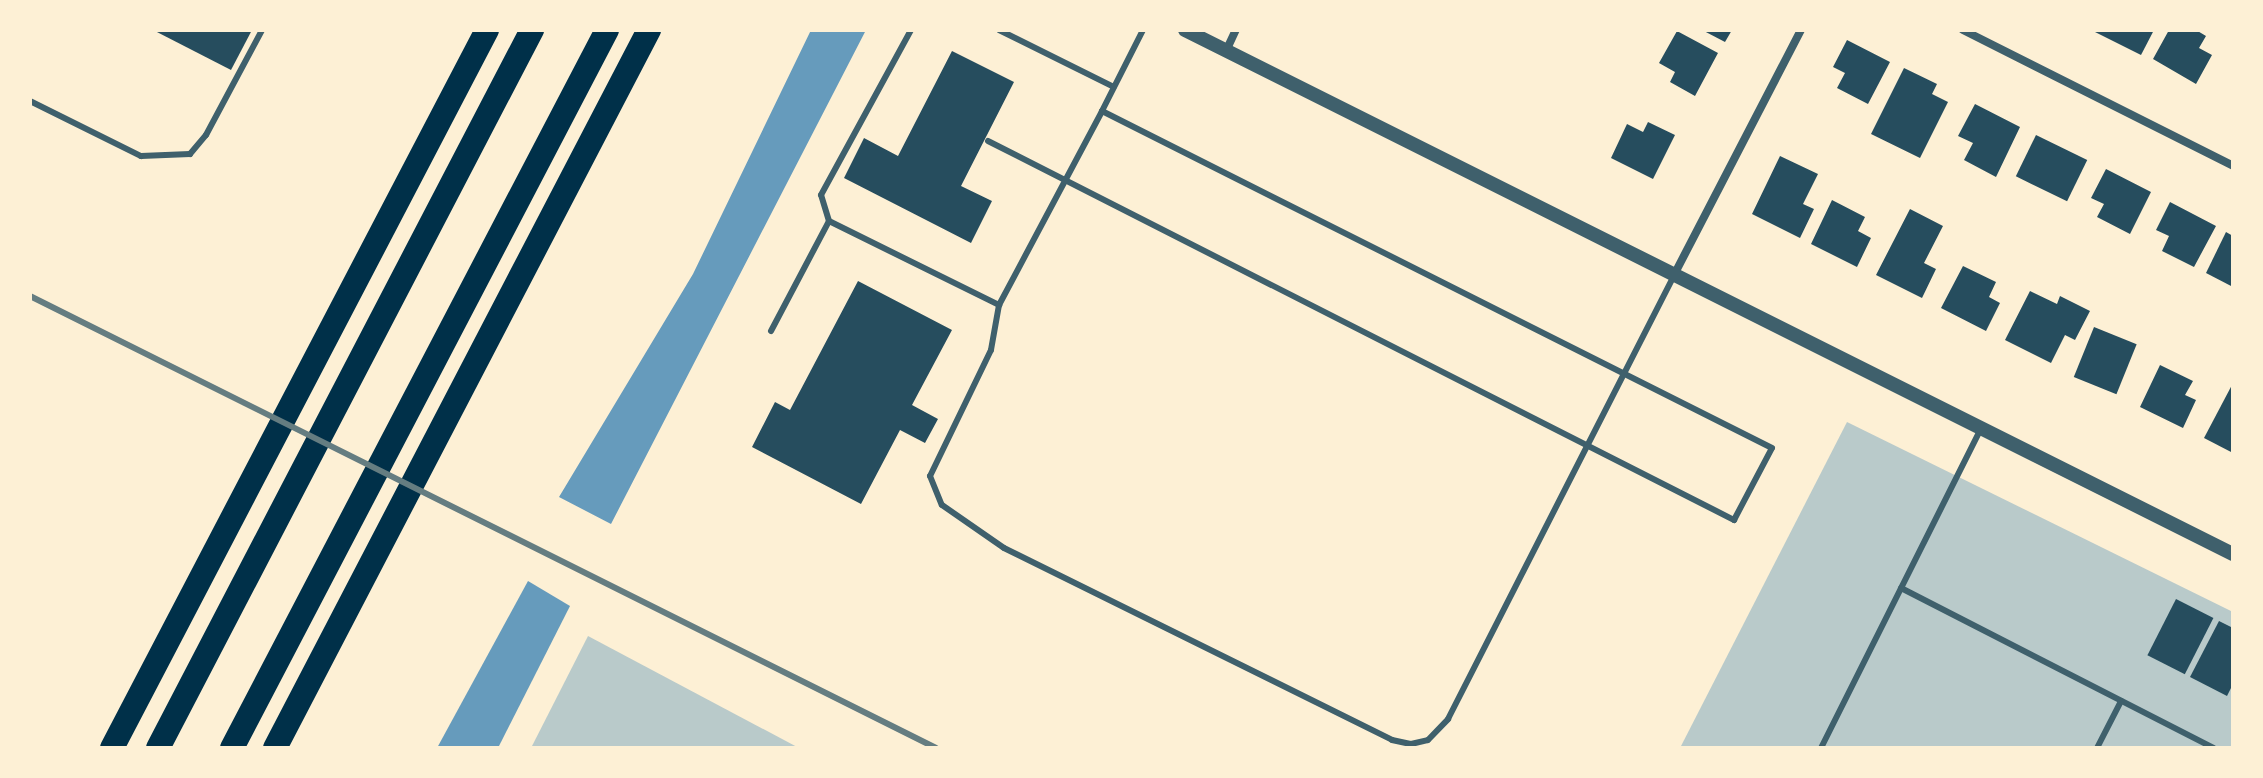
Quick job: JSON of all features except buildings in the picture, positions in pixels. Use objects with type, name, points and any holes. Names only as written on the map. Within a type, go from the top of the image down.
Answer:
[{"type":"highway","points":[[112,748],[487,30]]},
{"type":"highway","points":[[158,748],[532,30]]},
{"type":"highway","points":[[232,748],[607,30]]},
{"type":"highway","points":[[275,748],[649,30]]},
{"type":"street","points":[[1185,30],[2233,554]]},
{"type":"street","points":[[1226,51],[1236,30]]},
{"type":"street","points":[[1674,275],[1801,30]]},
{"type":"street","points":[[1963,30],[2233,166]]},
{"type":"lane","points":[[30,101],[141,156],[190,154],[206,135],[262,30]]},
{"type":"lane","points":[[771,331],[829,221],[821,195],[911,30]]},
{"type":"lane","points":[[999,30],[1114,87]]},
{"type":"lane","points":[[1143,30],[999,305],[991,350],[930,476],[942,505],[1004,548],[1392,740],[1420,743],[1448,719],[1674,275]]},
{"type":"lane","points":[[988,141],[1734,520],[1772,448],[1102,111]]},
{"type":"lane","points":[[829,221],[999,305]]},
{"type":"lane","points":[[1821,748],[1981,428]]},
{"type":"lane","points":[[1901,588],[2213,748]]},
{"type":"lane","points":[[2097,748],[2121,701]]},
{"type":"shaded area","points":[[1847,422],[2233,612],[2233,748],[1680,748]]},
{"type":"shaded area","points":[[588,636],[799,748],[531,748]]},
{"type":"water","points":[[811,30],[866,30],[611,524],[559,497],[693,274]]},
{"type":"water","points":[[528,581],[570,606],[498,748],[437,748]]},
{"type":"railway","points":[[30,296],[936,748]]}]
